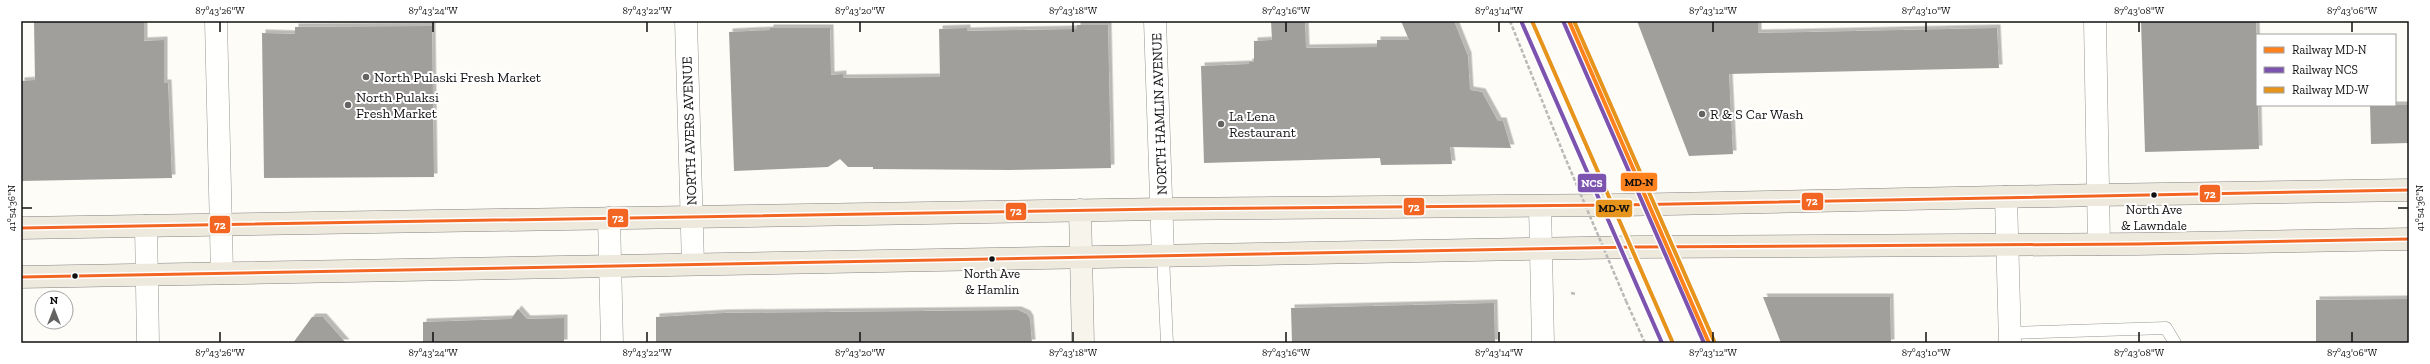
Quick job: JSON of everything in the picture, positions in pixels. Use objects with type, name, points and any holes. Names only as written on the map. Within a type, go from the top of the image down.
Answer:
[{"type":"main road","points":[[21,228],[1080,210],[1540,206],[2409,190]]},
{"type":"main road","points":[[21,277],[1541,249],[2099,244],[2409,239]]},
{"type":"street","points":[[216,21],[222,273]]},
{"type":"street","name":"NORTH AVERS AVENUE","points":[[686,21],[693,264]]},
{"type":"street","name":"NORTH HAMLIN AVENUE","points":[[1155,21],[1163,256]]},
{"type":"street","points":[[2095,21],[2099,244]]},
{"type":"street","points":[[2006,197],[2010,338]]},
{"type":"street","points":[[1540,206],[1543,343]]},
{"type":"street","points":[[1080,210],[1083,343]]},
{"type":"street","points":[[609,218],[612,343]]},
{"type":"street","points":[[146,226],[148,343]]},
{"type":"lane","points":[[1163,256],[1167,343]]},
{"type":"lane","points":[[2010,338],[2166,328],[2175,343]]},
{"type":"path","points":[[1510,21],[1564,155],[1645,343]]},
{"type":"path","points":[[1571,293],[1578,294]]},
{"type":"building","points":[[34,21],[144,21],[144,41],[164,40],[164,83],[168,83],[172,178],[21,181],[21,81],[35,80]]},
{"type":"building","points":[[1271,21],[1305,21],[1306,48],[1377,47],[1377,40],[1409,40],[1401,21],[1454,21],[1468,56],[1470,90],[1482,92],[1498,121],[1503,121],[1511,148],[1450,147],[1452,164],[1381,165],[1380,158],[1204,163],[1201,66],[1249,64],[1249,62],[1254,62],[1254,41],[1272,40]]},
{"type":"building","name":"R & S Car Wash","points":[[1637,21],[1758,21],[1758,33],[1997,28],[1999,68],[1729,74],[1733,154],[1689,156]]},
{"type":"building","points":[[2141,21],[2256,21],[2256,106],[2258,106],[2259,149],[2145,152]]},
{"type":"building","points":[[1077,25],[1108,25],[1111,168],[1011,170],[873,169],[873,167],[848,167],[840,159],[828,167],[734,171],[729,32],[770,30],[770,28],[830,28],[831,75],[843,74],[843,78],[940,77],[939,29],[967,28],[967,31],[1077,29]]},
{"type":"building","name":"North Pulaksi Fresh Market","points":[[432,26],[434,177],[264,178],[262,33],[295,34],[295,27]]},
{"type":"building","points":[[2409,105],[2409,143],[2371,144],[2370,106]]},
{"type":"building","points":[[1763,297],[1890,297],[1891,343],[1781,343]]},
{"type":"building","points":[[2409,299],[2409,343],[2316,343],[2316,300]]},
{"type":"building","points":[[1494,303],[1495,343],[1292,343],[1291,308]]},
{"type":"building","points":[[518,309],[527,319],[564,318],[564,343],[423,343],[423,322],[511,319]]},
{"type":"building","points":[[1018,310],[1027,314],[1030,319],[1032,343],[656,343],[656,317],[724,313]]},
{"type":"building","points":[[312,317],[323,317],[346,343],[293,343]]},
{"type":"rail line","name":"MD-W","points":[[1532,21],[1672,341]]},
{"type":"rail line","name":"MD-N","points":[[1569,21],[1709,343]]},
{"type":"rail line","name":"MD-W","points":[[1574,21],[1714,341]]},
{"type":"rail line","name":"NCS","points":[[1522,23],[1662,343]]},
{"type":"rail line","name":"NCS","points":[[1564,23],[1704,343]]},
{"type":"transit line","name":"72","points":[[21,228],[1162,209],[1620,205],[2409,190]]},
{"type":"transit line","name":"72","points":[[21,277],[1636,247],[2137,244],[2409,239]]},
{"type":"place","name":"North Pulaski Fresh Market","points":[[366,77]]},
{"type":"place","name":"North Pulaksi Fresh Market","points":[[348,105]]},
{"type":"place","name":"R & S Car Wash","points":[[1702,114]]},
{"type":"place","name":"La Lena Restaurant","points":[[1221,124]]},
{"type":"place","name":"North Ave & Lawndale","points":[[2154,195]]},
{"type":"place","name":"North Ave & Hamlin","points":[[992,259]]}]
